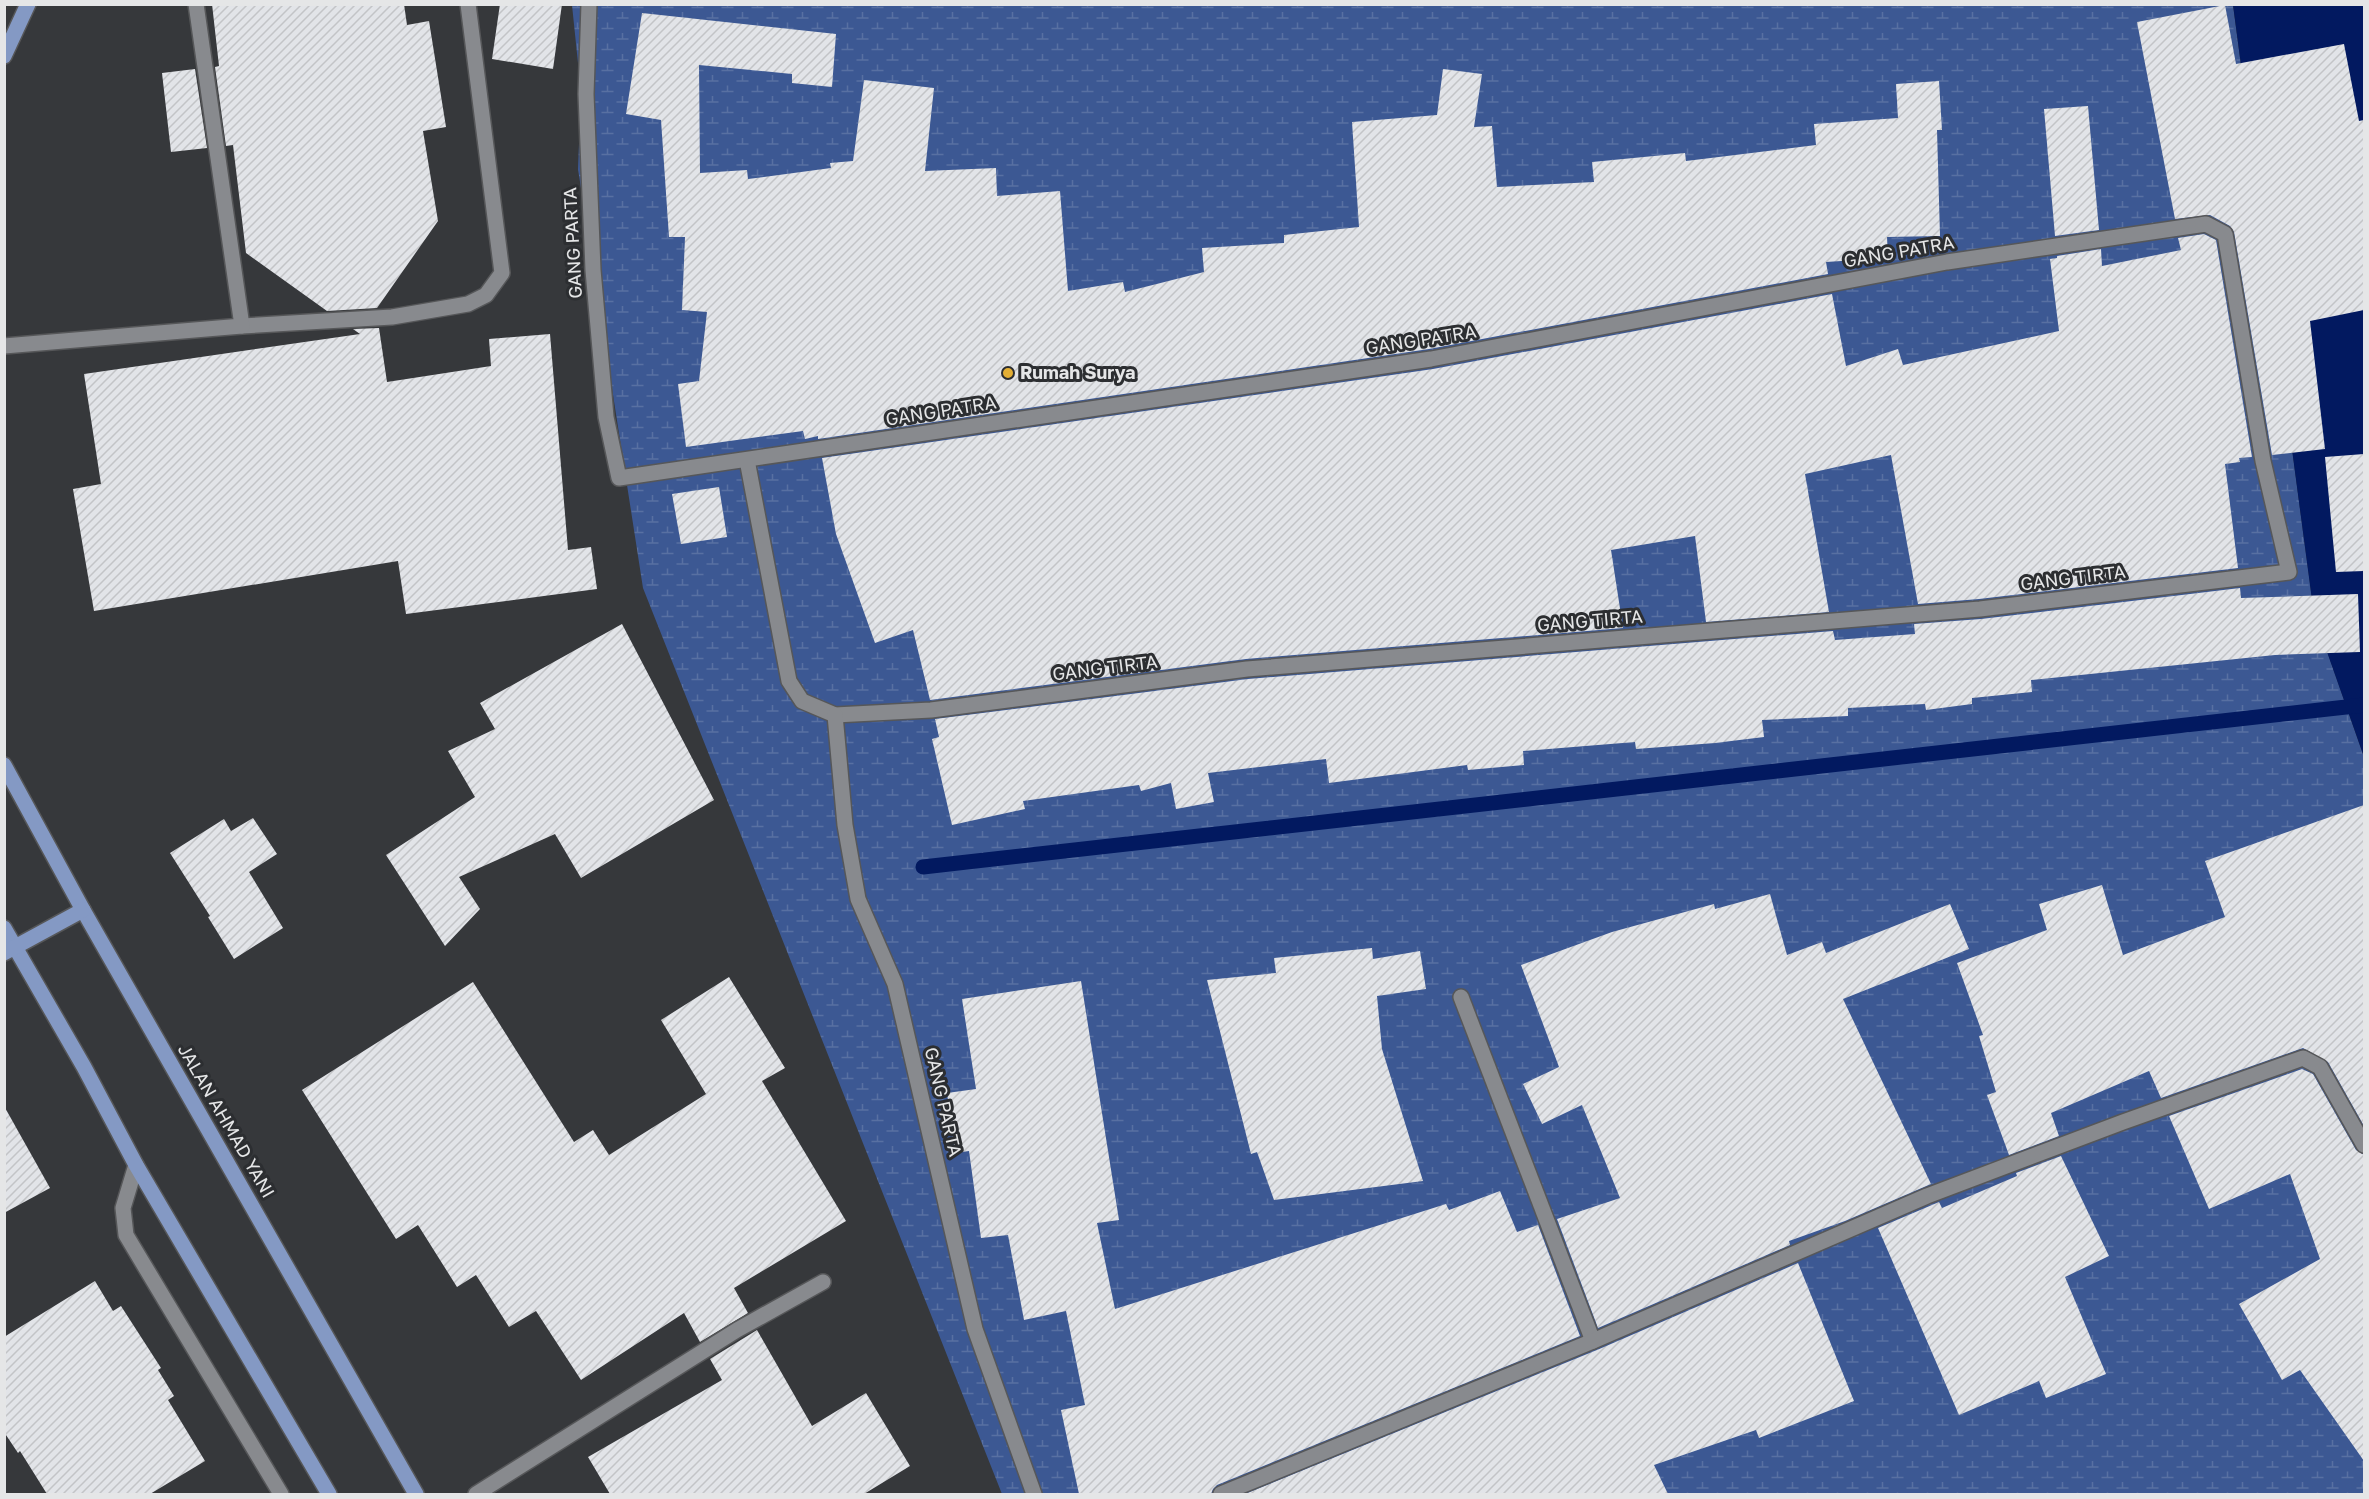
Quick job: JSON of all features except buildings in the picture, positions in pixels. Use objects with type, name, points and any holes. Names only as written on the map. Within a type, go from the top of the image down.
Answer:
[{"type":"main road","points":[[4,56],[28,4]]},
{"type":"main road","name":"JALAN AHMAD YANI","points":[[4,765],[83,909],[416,1494]]},
{"type":"main road","points":[[9,951],[83,909]]},
{"type":"main road","points":[[4,928],[9,951],[84,1067],[136,1165],[329,1494]]},
{"type":"street","points":[[196,4],[242,326]]},
{"type":"street","points":[[4,346],[242,326],[392,317],[468,304],[486,295],[502,273],[468,4]]},
{"type":"street","name":"GANG PARTA","points":[[590,4],[586,94],[593,270],[606,417],[619,478]]},
{"type":"street","name":"GANG PATRA","points":[[619,478],[1431,359],[1947,262],[2206,224],[2225,234]]},
{"type":"street","name":"GANG TIRTA","points":[[747,460],[789,681],[802,701],[835,715],[932,710],[1247,669],[1980,609],[2289,572],[2263,462],[2225,234]]},
{"type":"street","name":"GANG PARTA","points":[[835,715],[845,825],[858,900],[895,984],[975,1329],[1034,1494]]},
{"type":"street","points":[[1461,997],[1593,1341]]},
{"type":"street","points":[[1221,1494],[1593,1341],[1927,1196],[2123,1122],[2303,1058],[2320,1066],[2364,1144]]},
{"type":"street","points":[[136,1165],[123,1208],[126,1235],[281,1494]]},
{"type":"street","points":[[476,1494],[737,1330],[823,1282]]},
{"type":"green space","points":[[572,5],[2233,5],[2314,614],[2364,757],[2364,1494],[1002,1494],[643,588],[578,169],[581,92]]},
{"type":"shaded area","points":[[2233,5],[2364,5],[2364,757],[2314,615]]},
{"type":"waterway","points":[[923,867],[2364,705]]},
{"type":"place","name":"Rumah Surya","points":[[1008,373]]}]
